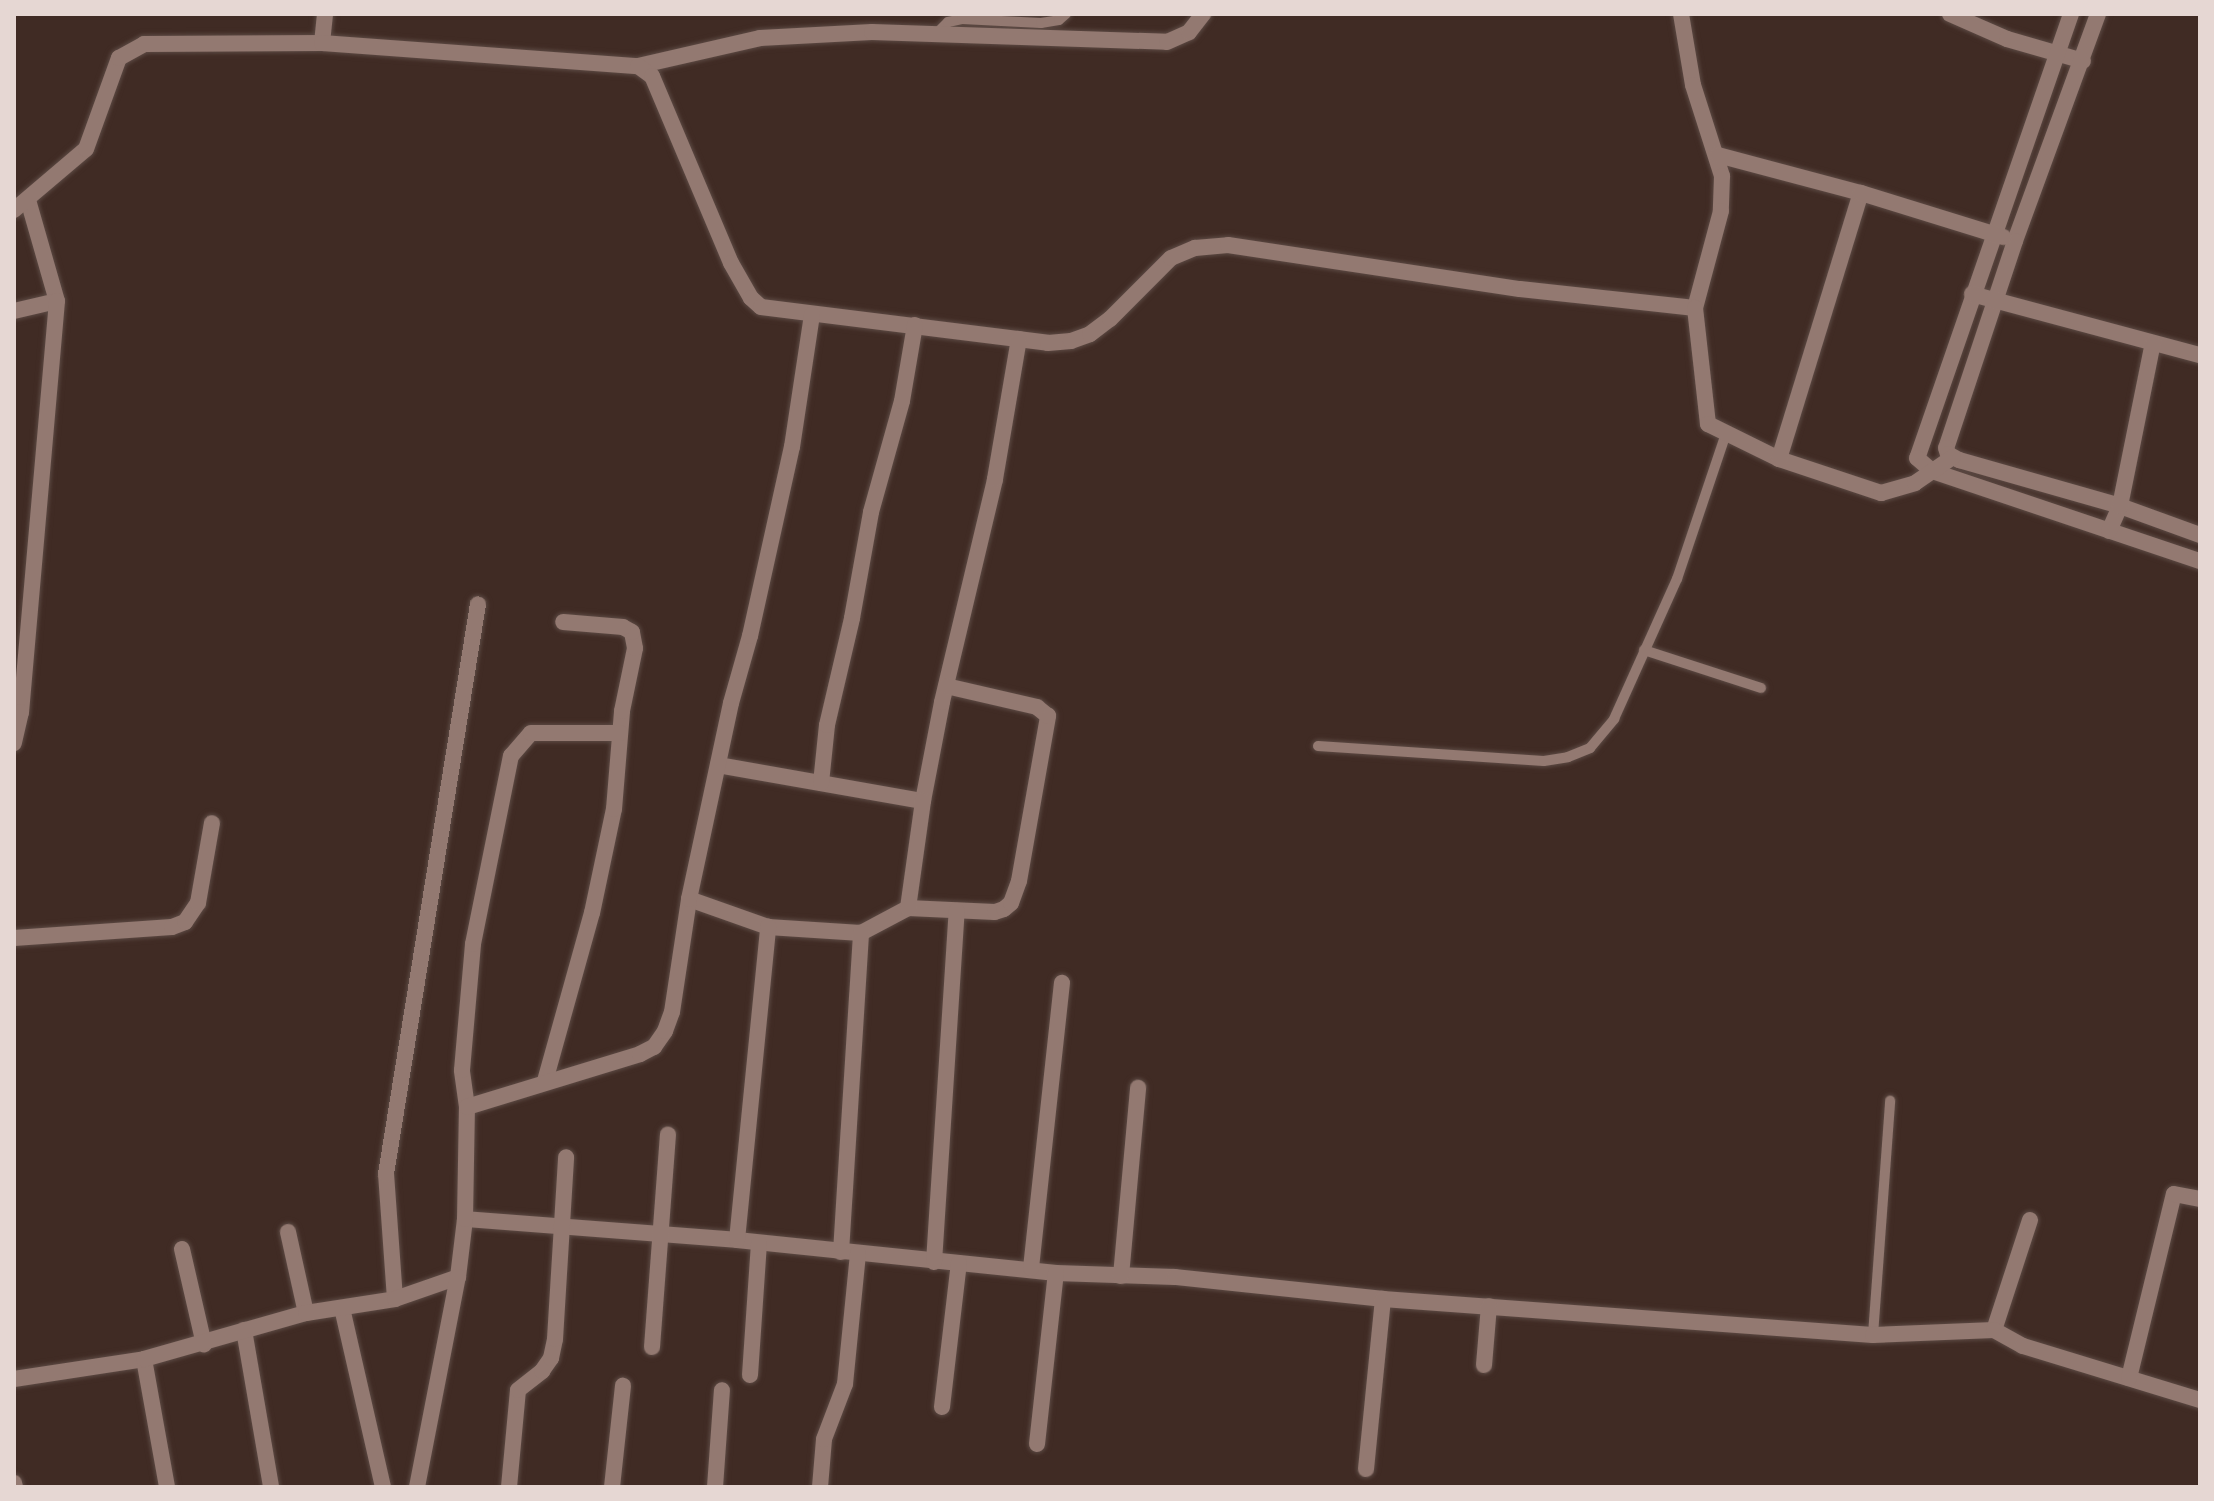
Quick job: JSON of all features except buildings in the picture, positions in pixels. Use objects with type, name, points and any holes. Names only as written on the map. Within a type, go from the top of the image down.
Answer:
[{"type":"street","points":[[322,43],[325,14]]},
{"type":"street","points":[[14,743],[57,301],[21,205],[86,149],[119,58],[144,44],[322,43],[638,66],[760,38],[872,32],[1167,42],[1189,32],[1203,14]]},
{"type":"street","points":[[1681,14],[1693,85],[1718,155],[1721,211],[1695,308],[1708,424],[1779,459],[1881,493],[1901,489],[1953,457]]},
{"type":"street","points":[[1950,14],[2007,39],[2083,61]]},
{"type":"street","points":[[2071,14],[1917,452],[1918,462],[1932,471],[2200,561]]},
{"type":"street","points":[[2098,14],[1994,301],[1947,441],[1948,454],[2120,506],[2200,535]]},
{"type":"street","points":[[638,66],[652,76],[731,263],[751,298],[761,307],[1048,343],[1090,334],[1171,258],[1195,248],[1228,245],[1520,289],[1695,308]]},
{"type":"street","points":[[1718,155],[1861,193],[2015,241]]},
{"type":"street","points":[[1779,459],[1861,193]]},
{"type":"street","points":[[1972,294],[2200,355]]},
{"type":"street","points":[[14,311],[57,301]]},
{"type":"street","points":[[467,1107],[640,1054],[654,1047],[665,1031],[672,1012],[689,899],[718,765],[792,447],[812,315]]},
{"type":"street","points":[[821,783],[827,725],[852,618],[871,512],[902,401],[915,325]]},
{"type":"street","points":[[908,908],[923,801],[946,686],[995,479],[1019,339]]},
{"type":"street","points":[[2109,531],[2120,506],[2153,343]]},
{"type":"street","points":[[395,1299],[386,1174],[478,604]]},
{"type":"street","points":[[545,1081],[592,913],[614,809],[620,733],[635,648],[632,632],[611,625],[563,622]]},
{"type":"street","points":[[689,899],[768,927],[861,933],[908,908],[995,912],[1011,903],[1019,881],[1048,716],[1037,707],[946,686]]},
{"type":"street","points":[[417,1487],[458,1277],[465,1219],[467,1107],[462,1070],[473,944],[511,756],[521,740],[531,733],[620,733]]},
{"type":"street","points":[[718,765],[923,801]]},
{"type":"street","points":[[14,938],[172,927],[185,922],[198,903],[212,823]]},
{"type":"street","points":[[934,1262],[957,911]]},
{"type":"street","points":[[737,1240],[768,927]]},
{"type":"street","points":[[820,1487],[824,1439],[845,1384],[861,933]]},
{"type":"street","points":[[1031,1268],[1062,983]]},
{"type":"street","points":[[1121,1276],[1138,1088]]},
{"type":"street","points":[[652,1347],[668,1135]]},
{"type":"street","points":[[509,1487],[518,1390],[542,1371],[551,1358],[555,1339],[566,1157]]},
{"type":"street","points":[[2129,1378],[2174,1194],[2200,1199]]},
{"type":"street","points":[[465,1219],[737,1240],[934,1262],[1031,1268],[1056,1273],[1175,1277],[1383,1299],[1873,1335],[1994,1330],[2023,1346],[2200,1400]]},
{"type":"street","points":[[1994,1330],[2030,1220]]},
{"type":"street","points":[[288,1232],[306,1313]]},
{"type":"street","points":[[750,1375],[759,1243]]},
{"type":"street","points":[[182,1249],[204,1344]]},
{"type":"street","points":[[942,1407],[959,1263]]},
{"type":"street","points":[[1037,1444],[1056,1273]]},
{"type":"street","points":[[14,1379],[144,1359],[306,1313],[395,1299],[458,1277]]},
{"type":"street","points":[[1366,1469],[1383,1299]]},
{"type":"street","points":[[1484,1365],[1489,1306]]},
{"type":"street","points":[[342,1308],[383,1487]]},
{"type":"street","points":[[244,1330],[271,1487]]},
{"type":"street","points":[[144,1359],[167,1487]]},
{"type":"street","points":[[612,1487],[623,1386]]},
{"type":"street","points":[[715,1487],[722,1390]]},
{"type":"lane","points":[[935,35],[948,22],[962,19],[1041,23],[1053,22],[1066,14]]},
{"type":"lane","points":[[1318,746],[1544,761],[1568,757],[1590,748],[1614,719],[1677,579],[1726,433]]},
{"type":"lane","points":[[1644,650],[1761,688]]},
{"type":"lane","points":[[1873,1335],[1890,1101]]}]
